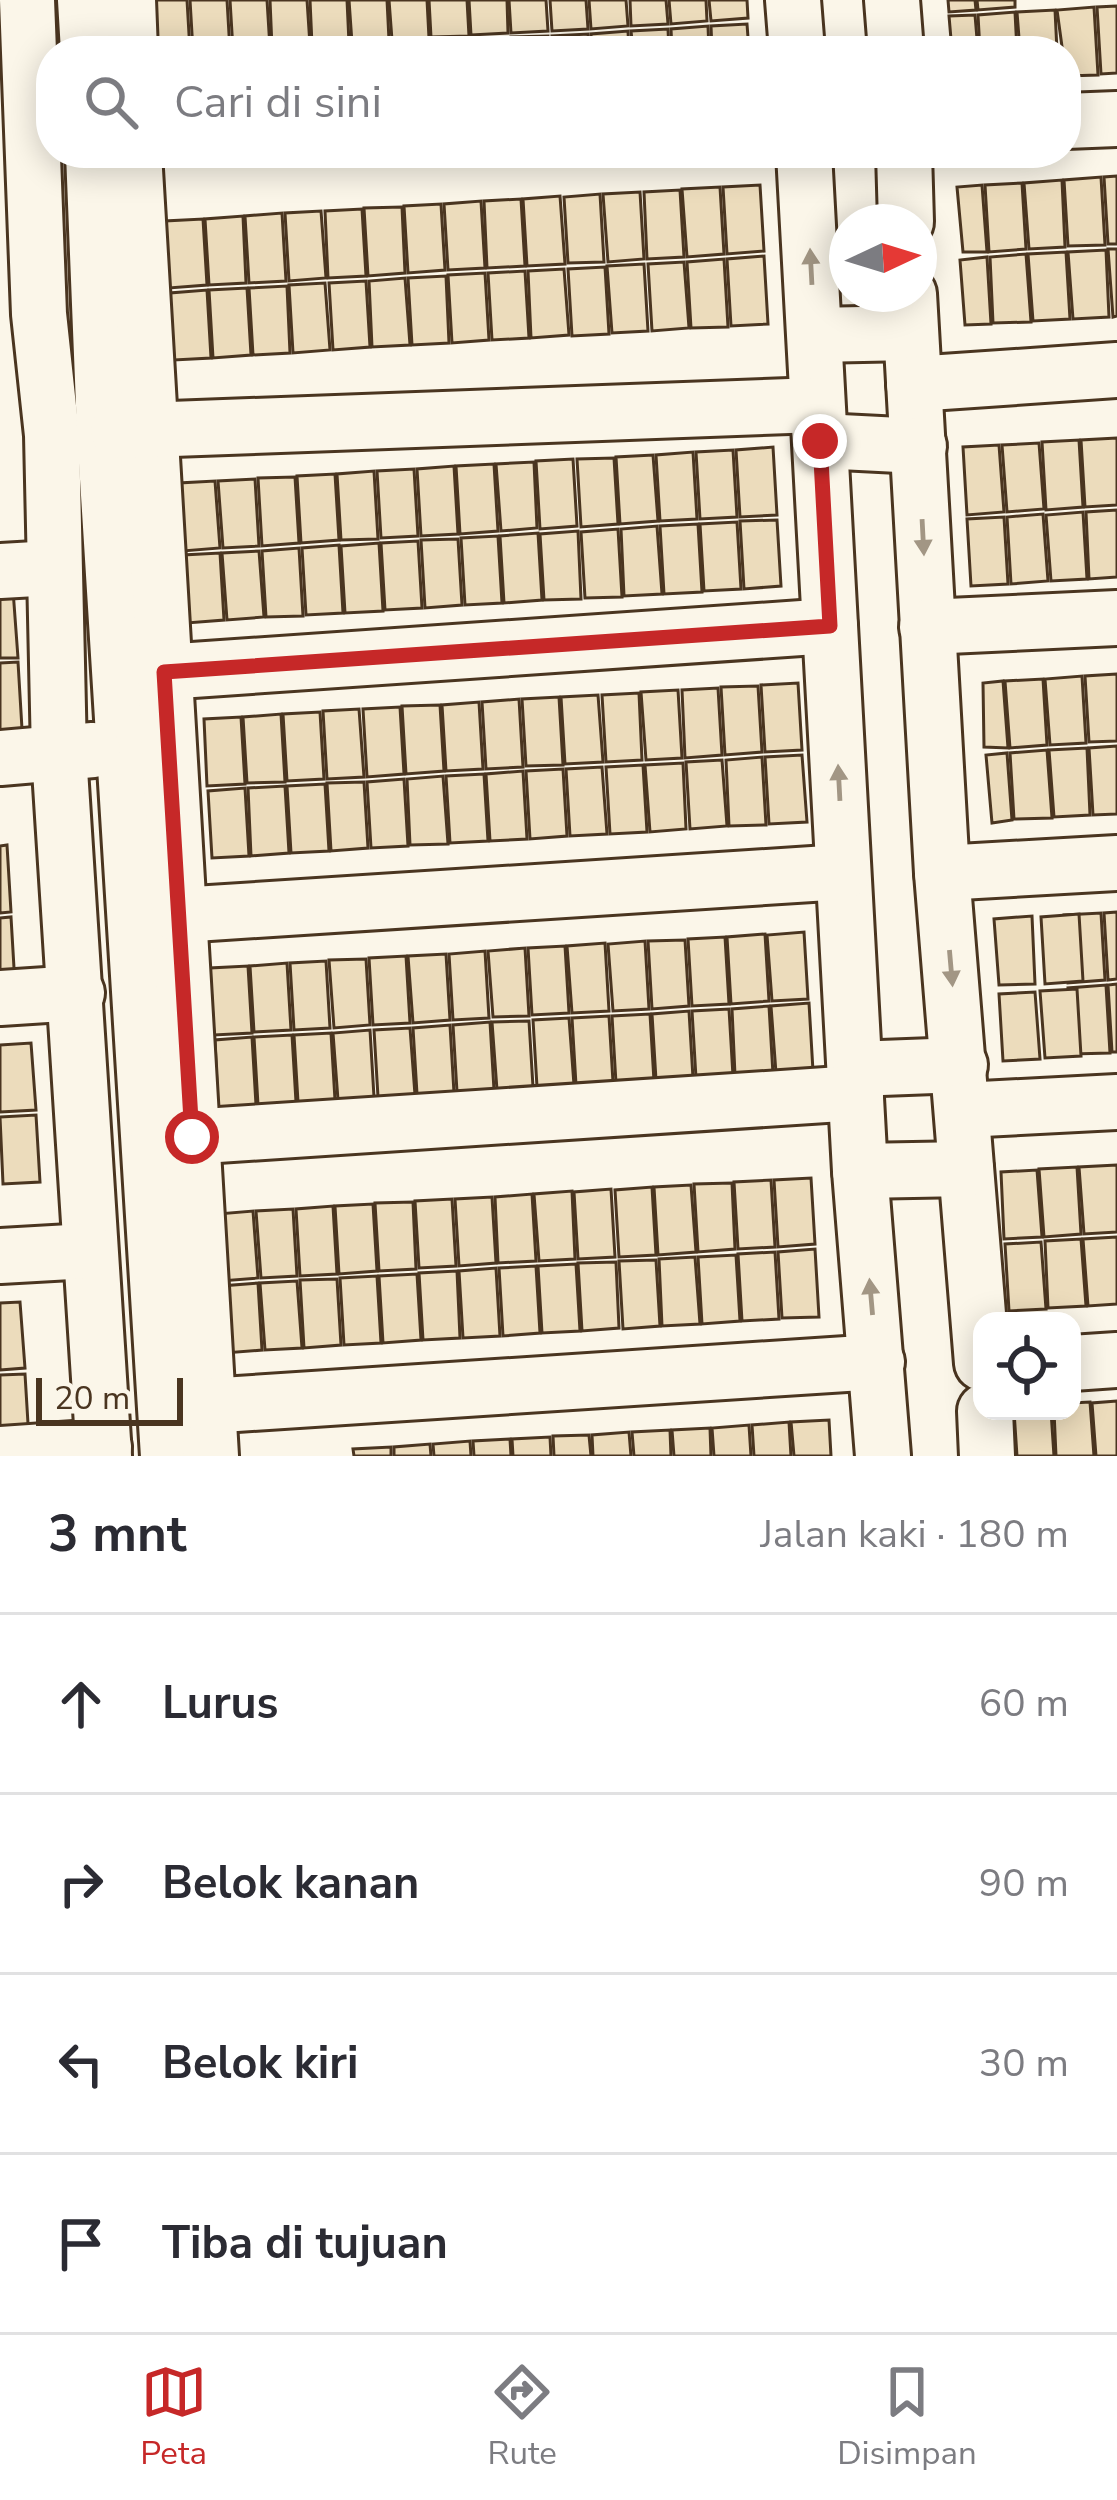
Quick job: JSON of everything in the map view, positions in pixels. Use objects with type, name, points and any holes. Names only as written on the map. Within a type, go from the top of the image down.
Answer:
[{"type":"street","points":[[27,0],[37,36]]},
{"type":"street","points":[[85,0],[87,36]]},
{"type":"street","points":[[128,0],[129,36]]},
{"type":"street","points":[[793,0],[796,36]]},
{"type":"street","points":[[892,0],[895,36]]},
{"type":"street","points":[[1081,121],[1117,119]]},
{"type":"street","points":[[61,168],[20,315],[103,432],[164,672],[148,747],[169,1138],[209,1431],[877,1362]]},
{"type":"street","points":[[71,168],[148,747],[179,915],[169,1138],[168,1456]]},
{"type":"street","points":[[805,168],[860,1171],[883,1456]]},
{"type":"street","points":[[904,168],[905,204]]},
{"type":"street","points":[[815,335],[911,337],[1117,370]]},
{"type":"street","points":[[911,337],[942,873],[978,1312]]},
{"type":"street","points":[[103,432],[819,423],[919,446]]},
{"type":"street","points":[[0,1454],[104,1452],[58,754],[26,570],[103,432]]},
{"type":"street","points":[[927,627],[1117,618]]},
{"type":"street","points":[[164,672],[830,626]]},
{"type":"street","points":[[0,758],[148,747]]},
{"type":"street","points":[[942,873],[1117,863]]},
{"type":"street","points":[[179,915],[844,872]]},
{"type":"street","points":[[0,998],[77,994]]},
{"type":"street","points":[[86,1141],[856,1081],[1117,1102]]},
{"type":"street","points":[[860,1171],[966,1168]]},
{"type":"street","points":[[0,1256],[88,1251]]},
{"type":"street","points":[[1081,1362],[1117,1360]]},
{"type":"street","points":[[985,1420],[987,1456]]},
{"type":"building","points":[[150,0],[187,0],[189,36],[152,36]]},
{"type":"building","points":[[190,0],[227,0],[229,36],[192,36]]},
{"type":"building","points":[[230,0],[267,0],[269,36],[232,36]]},
{"type":"building","points":[[270,0],[307,0],[309,36],[272,36]]},
{"type":"building","points":[[310,0],[347,0],[349,36],[312,36]]},
{"type":"building","points":[[349,0],[387,0],[389,36],[352,36]]},
{"type":"building","points":[[389,0],[427,0],[429,36],[392,36]]},
{"type":"building","points":[[429,0],[467,0],[469,36],[431,36]]},
{"type":"building","points":[[469,0],[507,0],[508,33],[471,35]]},
{"type":"building","points":[[509,0],[546,0],[548,31],[511,33]]},
{"type":"building","points":[[550,0],[586,0],[588,29],[552,31]]},
{"type":"building","points":[[589,0],[626,0],[628,26],[591,29]]},
{"type":"building","points":[[630,0],[666,0],[668,24],[631,26]]},
{"type":"building","points":[[669,0],[706,0],[707,21],[671,24]]},
{"type":"building","points":[[709,0],[747,0],[748,18],[711,21]]},
{"type":"building","points":[[948,0],[975,0],[976,10],[949,12]]},
{"type":"building","points":[[977,0],[1015,0],[1015,7],[978,10]]},
{"type":"building","points":[[1117,6],[1117,73],[1101,74],[1097,7]]},
{"type":"building","points":[[1094,7],[1098,75],[1081,76],[1081,36],[1061,36],[1057,10]]},
{"type":"building","points":[[1055,10],[1056,36],[1019,36],[1017,12]]},
{"type":"building","points":[[1015,12],[1016,36],[979,36],[978,15]]},
{"type":"building","points":[[975,15],[977,36],[951,36],[949,16]]},
{"type":"building","points":[[747,24],[748,36],[711,36],[711,26]]},
{"type":"building","points":[[708,26],[708,36],[671,36],[671,29]]},
{"type":"building","points":[[668,29],[668,36],[632,36],[631,31]]},
{"type":"building","points":[[628,31],[628,36],[591,36]]},
{"type":"building","points":[[1117,176],[1117,244],[1108,244],[1104,177]]},
{"type":"building","points":[[1101,177],[1105,245],[1068,246],[1064,180]]},
{"type":"building","points":[[1062,180],[1065,247],[1029,249],[1024,183]]},
{"type":"building","points":[[1022,183],[1026,249],[989,252],[985,185]]},
{"type":"building","points":[[760,185],[764,251],[727,254],[723,187]]},
{"type":"building","points":[[982,185],[987,252],[963,252],[957,187]]},
{"type":"building","points":[[720,187],[724,254],[687,257],[682,189]]},
{"type":"building","points":[[680,190],[684,257],[647,259],[644,192]]},
{"type":"building","points":[[640,192],[644,259],[608,262],[603,194]]},
{"type":"building","points":[[600,194],[604,262],[568,263],[564,197]]},
{"type":"building","points":[[560,196],[565,264],[527,266],[523,199]]},
{"type":"building","points":[[521,199],[525,266],[487,268],[484,201]]},
{"type":"building","points":[[481,201],[485,268],[448,270],[444,204]]},
{"type":"building","points":[[441,204],[445,270],[408,273],[404,206]]},
{"type":"building","points":[[402,207],[405,273],[368,276],[364,208]]},
{"type":"building","points":[[362,209],[366,276],[328,278],[325,211]]},
{"type":"building","points":[[321,211],[326,278],[289,281],[285,213]]},
{"type":"building","points":[[282,213],[286,281],[249,283],[245,216]]},
{"type":"building","points":[[243,216],[246,283],[209,285],[205,219]]},
{"type":"building","points":[[203,219],[207,285],[169,288],[165,221]]},
{"type":"building","points":[[1108,249],[1117,249],[1117,316],[1113,317]]},
{"type":"building","points":[[1106,250],[1109,317],[1073,319],[1068,252]]},
{"type":"building","points":[[1066,252],[1070,319],[1033,321],[1028,254]]},
{"type":"building","points":[[1026,254],[1031,322],[993,323],[990,257]]},
{"type":"building","points":[[764,256],[768,324],[731,326],[727,259]]},
{"type":"building","points":[[987,257],[991,324],[965,325],[960,260]]},
{"type":"building","points":[[724,259],[728,327],[691,328],[687,262]]},
{"type":"building","points":[[684,262],[689,328],[652,331],[648,264]]},
{"type":"building","points":[[644,264],[648,331],[612,333],[607,266]]},
{"type":"building","points":[[605,267],[609,334],[572,336],[568,269]]},
{"type":"building","points":[[564,269],[569,335],[531,338],[528,271]]},
{"type":"building","points":[[525,271],[529,338],[492,340],[488,273]]},
{"type":"building","points":[[485,273],[489,340],[452,343],[448,275]]},
{"type":"building","points":[[446,276],[449,343],[412,345],[408,278]]},
{"type":"building","points":[[405,278],[410,345],[372,347],[369,281]]},
{"type":"building","points":[[366,281],[370,347],[333,350],[329,283]]},
{"type":"building","points":[[325,283],[330,350],[293,353],[289,285]]},
{"type":"building","points":[[287,286],[290,353],[253,355],[249,288]]},
{"type":"building","points":[[247,288],[251,355],[213,358],[209,290]]},
{"type":"building","points":[[207,290],[211,358],[174,360],[170,293]]},
{"type":"building","points":[[1117,438],[1117,505],[1085,507],[1081,440]]},
{"type":"building","points":[[1079,440],[1083,507],[1046,510],[1042,442]]},
{"type":"building","points":[[1039,443],[1044,509],[1007,512],[1002,445]]},
{"type":"building","points":[[999,445],[1004,512],[967,515],[963,447]]},
{"type":"building","points":[[773,447],[777,515],[740,517],[736,450]]},
{"type":"building","points":[[733,450],[737,517],[700,519],[696,452]]},
{"type":"building","points":[[693,452],[697,519],[660,521],[656,455]]},
{"type":"building","points":[[653,455],[658,521],[620,524],[616,457]]},
{"type":"building","points":[[614,458],[618,524],[581,527],[577,459]]},
{"type":"building","points":[[573,459],[577,526],[540,529],[536,461]]},
{"type":"building","points":[[534,462],[537,528],[501,531],[496,464]]},
{"type":"building","points":[[494,464],[498,531],[460,534],[456,466]]},
{"type":"building","points":[[454,466],[458,534],[421,536],[417,469]]},
{"type":"building","points":[[414,469],[418,536],[381,538],[377,471]]},
{"type":"building","points":[[374,471],[378,539],[341,540],[337,474]]},
{"type":"building","points":[[335,474],[339,540],[301,543],[297,476]]},
{"type":"building","points":[[295,477],[299,543],[262,546],[258,478]]},
{"type":"building","points":[[255,479],[259,546],[223,548],[218,481]]},
{"type":"building","points":[[215,481],[220,548],[183,551],[179,483]]},
{"type":"building","points":[[1117,510],[1117,577],[1089,579],[1086,512]]},
{"type":"building","points":[[1083,512],[1087,579],[1051,581],[1046,515]]},
{"type":"building","points":[[1043,514],[1048,581],[1011,584],[1007,517]]},
{"type":"building","points":[[1004,517],[1008,584],[971,586],[967,519]]},
{"type":"building","points":[[777,520],[781,586],[744,589],[740,521]]},
{"type":"building","points":[[737,522],[741,589],[704,591],[700,524]]},
{"type":"building","points":[[698,524],[702,592],[664,594],[660,526]]},
{"type":"building","points":[[657,526],[662,594],[624,596],[621,529]]},
{"type":"building","points":[[618,529],[622,597],[585,598],[581,532]]},
{"type":"building","points":[[578,531],[581,599],[544,600],[540,534]]},
{"type":"building","points":[[538,533],[542,600],[504,603],[500,536]]},
{"type":"building","points":[[498,536],[502,603],[465,605],[461,538]]},
{"type":"building","points":[[458,539],[462,605],[425,608],[421,540]]},
{"type":"building","points":[[418,541],[422,608],[385,610],[381,543]]},
{"type":"building","points":[[379,543],[383,611],[345,613],[341,546]]},
{"type":"building","points":[[339,545],[343,613],[306,615],[302,548]]},
{"type":"building","points":[[299,548],[303,616],[266,617],[262,551]]},
{"type":"building","points":[[259,551],[264,617],[227,620],[222,553]]},
{"type":"building","points":[[220,553],[224,620],[187,623],[183,555]]},
{"type":"building","points":[[13,590],[18,658],[0,658],[0,591]]},
{"type":"building","points":[[18,662],[22,729],[0,731],[0,663]]},
{"type":"building","points":[[1117,674],[1117,741],[1089,742],[1085,676]]},
{"type":"building","points":[[1082,676],[1086,743],[1050,745],[1045,679]]},
{"type":"building","points":[[1043,679],[1047,745],[1010,748],[1005,681]]},
{"type":"building","points":[[1003,681],[1008,748],[984,747],[983,683]]},
{"type":"building","points":[[798,683],[802,750],[765,752],[761,685]]},
{"type":"building","points":[[758,686],[762,752],[725,755],[721,687]]},
{"type":"building","points":[[718,688],[722,755],[685,758],[682,690]]},
{"type":"building","points":[[678,690],[682,758],[646,760],[641,692]]},
{"type":"building","points":[[639,693],[642,760],[606,762],[602,695]]},
{"type":"building","points":[[598,695],[603,762],[565,764],[561,697]]},
{"type":"building","points":[[559,697],[563,765],[526,766],[522,699]]},
{"type":"building","points":[[519,699],[523,767],[486,769],[482,702]]},
{"type":"building","points":[[479,702],[483,769],[446,771],[442,705]]},
{"type":"building","points":[[440,705],[444,771],[406,774],[402,706]]},
{"type":"building","points":[[400,707],[404,774],[367,777],[363,709]]},
{"type":"building","points":[[359,709],[364,777],[327,779],[323,711]]},
{"type":"building","points":[[320,712],[324,779],[287,781],[283,714]]},
{"type":"building","points":[[281,714],[285,782],[247,783],[243,717]]},
{"type":"building","points":[[241,717],[245,784],[207,786],[204,719]]},
{"type":"building","points":[[1117,746],[1117,814],[1093,815],[1089,748]]},
{"type":"building","points":[[1087,748],[1090,815],[1054,817],[1049,750]]},
{"type":"building","points":[[1047,750],[1052,818],[1014,819],[1010,753]]},
{"type":"building","points":[[1007,753],[1012,820],[992,823],[986,755]]},
{"type":"building","points":[[802,755],[807,822],[769,824],[765,757]]},
{"type":"building","points":[[762,757],[766,825],[729,826],[726,760]]},
{"type":"building","points":[[722,760],[727,826],[690,829],[686,762]]},
{"type":"building","points":[[683,763],[686,829],[650,832],[645,765]]},
{"type":"building","points":[[643,765],[647,832],[610,834],[606,767]]},
{"type":"building","points":[[602,767],[607,834],[570,836],[566,769]]},
{"type":"building","points":[[563,769],[567,836],[530,839],[526,771]]},
{"type":"building","points":[[523,771],[527,839],[490,841],[486,774]]},
{"type":"building","points":[[484,774],[488,841],[450,843],[446,776]]},
{"type":"building","points":[[443,776],[448,844],[410,845],[407,779]]},
{"type":"building","points":[[404,779],[408,846],[371,848],[367,782]]},
{"type":"building","points":[[364,782],[368,848],[331,851],[327,783]]},
{"type":"building","points":[[325,784],[329,851],[291,853],[287,786]]},
{"type":"building","points":[[285,786],[289,853],[251,856],[248,788]]},
{"type":"building","points":[[245,788],[249,856],[212,858],[208,791]]},
{"type":"building","points":[[7,845],[11,912],[0,913],[0,846]]},
{"type":"building","points":[[1117,912],[1117,979],[1108,980],[1104,913]]},
{"type":"building","points":[[1101,913],[1105,980],[1068,983],[1064,915]]},
{"type":"building","points":[[1079,914],[1083,981],[1045,984],[1041,917]]},
{"type":"building","points":[[1032,916],[1035,984],[999,985],[994,919]]},
{"type":"building","points":[[11,917],[15,985],[0,985],[0,918]]},
{"type":"building","points":[[804,932],[808,999],[772,1001],[767,935]]},
{"type":"building","points":[[765,934],[769,1001],[731,1004],[727,937]]},
{"type":"building","points":[[725,937],[729,1004],[692,1006],[688,939]]},
{"type":"building","points":[[685,940],[689,1006],[652,1009],[648,941]]},
{"type":"building","points":[[645,941],[649,1009],[613,1011],[608,944]]},
{"type":"building","points":[[605,943],[609,1011],[572,1013],[567,946]]},
{"type":"building","points":[[565,946],[569,1013],[532,1015],[528,948]]},
{"type":"building","points":[[525,948],[529,1016],[493,1017],[488,951]]},
{"type":"building","points":[[485,951],[489,1018],[453,1020],[449,954]]},
{"type":"building","points":[[446,954],[450,1020],[413,1023],[408,956]]},
{"type":"building","points":[[406,956],[410,1023],[373,1025],[369,958]]},
{"type":"building","points":[[366,959],[370,1025],[334,1028],[329,960]]},
{"type":"building","points":[[326,961],[330,1028],[294,1030],[290,963]]},
{"type":"building","points":[[287,963],[291,1030],[254,1032],[250,966]]},
{"type":"building","points":[[248,966],[252,1033],[214,1035],[210,968]]},
{"type":"building","points":[[1117,984],[1117,1052],[1112,1052],[1108,985]]},
{"type":"building","points":[[1106,985],[1110,1053],[1072,1054],[1068,988]]},
{"type":"building","points":[[1077,989],[1081,1056],[1045,1058],[1040,991]]},
{"type":"building","points":[[1035,992],[1040,1059],[1003,1061],[999,994]]},
{"type":"building","points":[[809,1003],[813,1071],[776,1073],[771,1006]]},
{"type":"building","points":[[769,1006],[773,1074],[735,1075],[732,1009]]},
{"type":"building","points":[[729,1009],[733,1076],[696,1078],[692,1011]]},
{"type":"building","points":[[689,1011],[693,1078],[656,1080],[652,1014]]},
{"type":"building","points":[[650,1014],[654,1081],[616,1083],[612,1016]]},
{"type":"building","points":[[609,1016],[613,1082],[576,1085],[572,1018]]},
{"type":"building","points":[[569,1018],[574,1085],[537,1087],[533,1020]]},
{"type":"building","points":[[529,1021],[533,1087],[497,1090],[492,1022]]},
{"type":"building","points":[[490,1022],[494,1090],[457,1092],[453,1025]]},
{"type":"building","points":[[450,1025],[454,1093],[417,1094],[413,1028]]},
{"type":"building","points":[[410,1028],[415,1095],[378,1097],[374,1030]]},
{"type":"building","points":[[370,1030],[374,1097],[338,1100],[333,1033]]},
{"type":"building","points":[[331,1033],[335,1100],[298,1102],[294,1035]]},
{"type":"building","points":[[292,1035],[296,1102],[258,1105],[254,1037]]},
{"type":"building","points":[[252,1037],[256,1105],[218,1107],[215,1040]]},
{"type":"building","points":[[31,1043],[36,1110],[0,1112],[0,1045]]},
{"type":"building","points":[[36,1115],[40,1182],[3,1184],[0,1117]]},
{"type":"building","points":[[1117,1165],[1117,1232],[1084,1234],[1079,1167]]},
{"type":"building","points":[[1077,1167],[1081,1234],[1044,1237],[1039,1169]]},
{"type":"building","points":[[1037,1170],[1042,1237],[1004,1239],[1001,1172]]},
{"type":"building","points":[[811,1178],[815,1244],[778,1247],[774,1180]]},
{"type":"building","points":[[771,1180],[775,1247],[738,1249],[734,1182]]},
{"type":"building","points":[[732,1183],[735,1249],[698,1252],[694,1184]]},
{"type":"building","points":[[691,1185],[696,1252],[658,1255],[654,1187]]},
{"type":"building","points":[[652,1187],[656,1255],[619,1257],[615,1190]]},
{"type":"building","points":[[611,1189],[615,1257],[578,1259],[574,1192]]},
{"type":"building","points":[[572,1191],[575,1259],[539,1261],[534,1194]]},
{"type":"building","points":[[532,1194],[536,1261],[498,1263],[495,1197]]},
{"type":"building","points":[[492,1197],[496,1263],[459,1266],[455,1199]]},
{"type":"building","points":[[452,1199],[456,1266],[419,1268],[415,1201]]},
{"type":"building","points":[[413,1202],[416,1269],[379,1271],[375,1203]]},
{"type":"building","points":[[373,1204],[377,1271],[339,1274],[335,1206]]},
{"type":"building","points":[[333,1206],[337,1274],[300,1276],[296,1209]]},
{"type":"building","points":[[293,1209],[297,1276],[261,1278],[256,1211]]},
{"type":"building","points":[[253,1211],[258,1278],[221,1281],[217,1214]]},
{"type":"building","points":[[1117,1237],[1117,1304],[1088,1306],[1083,1239]]},
{"type":"building","points":[[1081,1239],[1086,1306],[1048,1308],[1045,1241]]},
{"type":"building","points":[[1041,1242],[1046,1309],[1009,1311],[1005,1244]]},
{"type":"building","points":[[815,1249],[819,1317],[782,1318],[778,1252]]},
{"type":"building","points":[[775,1252],[779,1319],[742,1321],[738,1254]]},
{"type":"building","points":[[736,1255],[740,1321],[702,1324],[698,1257]]},
{"type":"building","points":[[695,1257],[700,1324],[662,1326],[659,1259]]},
{"type":"building","points":[[656,1260],[660,1326],[623,1329],[619,1261]]},
{"type":"building","points":[[616,1262],[619,1328],[582,1331],[578,1263]]},
{"type":"building","points":[[576,1264],[580,1331],[542,1333],[538,1266]]},
{"type":"building","points":[[536,1266],[540,1333],[503,1336],[499,1268]]},
{"type":"building","points":[[496,1268],[500,1336],[463,1338],[459,1271]]},
{"type":"building","points":[[457,1271],[460,1338],[423,1340],[419,1273]]},
{"type":"building","points":[[417,1274],[421,1340],[383,1343],[379,1276]]},
{"type":"building","points":[[377,1276],[381,1343],[344,1345],[340,1278]]},
{"type":"building","points":[[337,1279],[341,1345],[304,1348],[300,1280]]},
{"type":"building","points":[[297,1281],[302,1348],[265,1350],[260,1283]]},
{"type":"building","points":[[258,1283],[262,1350],[225,1353],[221,1286]]},
{"type":"building","points":[[20,1302],[25,1368],[0,1370],[0,1303]]},
{"type":"building","points":[[25,1374],[29,1440],[0,1442],[0,1375]]},
{"type":"building","points":[[1117,1401],[1117,1456],[1096,1456],[1092,1403]]},
{"type":"building","points":[[1081,1402],[1090,1402],[1094,1456],[1056,1456],[1054,1420],[1081,1420]]},
{"type":"building","points":[[829,1420],[831,1456],[794,1456],[791,1422]]},
{"type":"building","points":[[1015,1420],[1052,1420],[1054,1456],[1017,1456]]},
{"type":"building","points":[[789,1422],[791,1456],[754,1456],[752,1425]]},
{"type":"building","points":[[749,1425],[751,1456],[714,1456],[712,1428]]},
{"type":"building","points":[[710,1428],[711,1456],[674,1456],[672,1430]]},
{"type":"building","points":[[670,1430],[671,1456],[634,1456],[632,1432]]},
{"type":"building","points":[[629,1432],[631,1456],[593,1456],[592,1435]]},
{"type":"building","points":[[589,1435],[591,1456],[554,1456],[553,1436]]},
{"type":"building","points":[[550,1437],[551,1456],[513,1456],[512,1439]]},
{"type":"building","points":[[510,1439],[511,1456],[474,1456],[473,1441]]},
{"type":"building","points":[[470,1441],[471,1456],[434,1456],[433,1444]]},
{"type":"building","points":[[430,1444],[431,1456],[394,1456],[394,1447]]},
{"type":"building","points":[[391,1447],[391,1456],[354,1456],[353,1449]]},
{"type":"route","points":[[192,1137],[164,672],[830,626],[820,441]]}]
